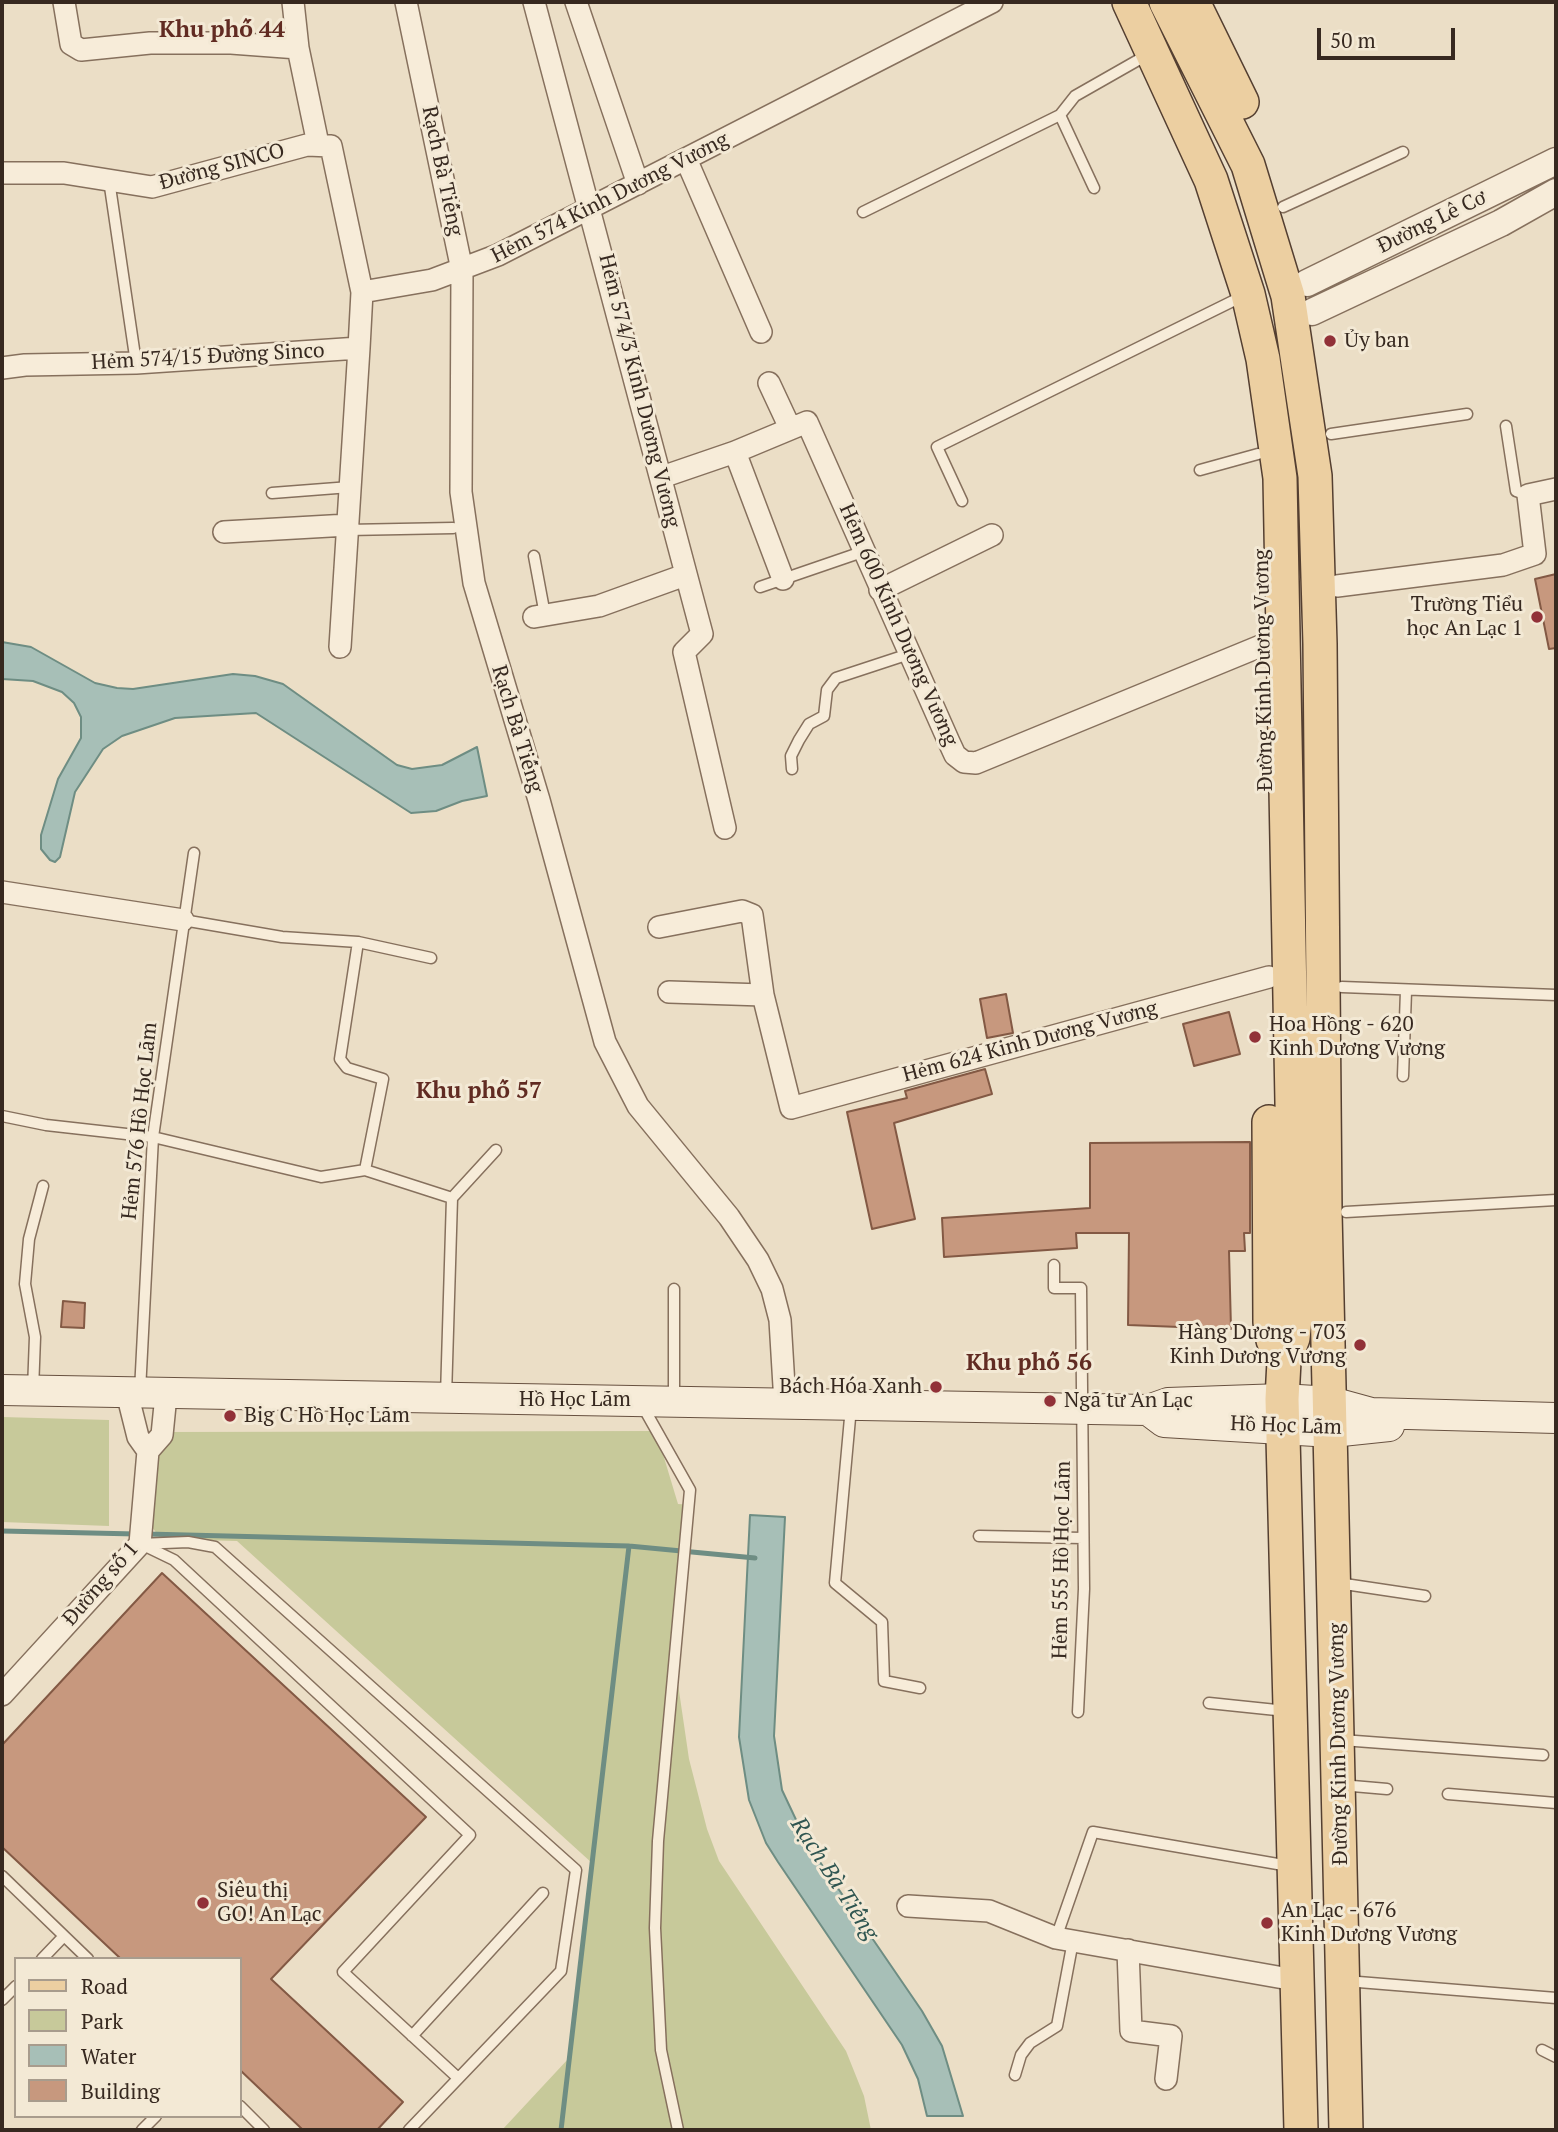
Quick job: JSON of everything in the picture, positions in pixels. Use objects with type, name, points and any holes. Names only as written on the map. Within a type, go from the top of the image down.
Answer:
[{"type":"main road","name":"Đường Kinh Dương Vương","points":[[1112,2],[1196,183],[1236,300],[1250,369],[1273,593],[1263,645],[1280,974]]},
{"type":"main road","name":"Đường Kinh Dương Vương","points":[[1129,2],[1211,180],[1248,294],[1263,359],[1280,478],[1273,593],[1280,1076],[1296,1324],[1284,1361],[1283,1414],[1292,1866],[1301,2130]]},
{"type":"main road","name":"Đường Kinh Dương Vương","points":[[1190,5],[1267,155],[1309,298],[1331,434],[1325,1212],[1346,2130]]},
{"type":"main road","name":"Đường Kinh Dương Vương","points":[[1190,5],[1248,165],[1288,296],[1312,439],[1328,587],[1342,987],[1347,1309],[1342,1335],[1330,1358]]},
{"type":"main road","points":[[1273,593],[1328,587]]},
{"type":"main road","name":"Hồ Học Lãm","points":[[2,1390],[33,1385],[144,1394],[1148,1410],[1164,1422],[1283,1414],[1331,1417],[1371,1413],[1446,1414],[1469,1418],[1556,1418]]},
{"type":"street","points":[[64,2],[71,44],[81,50],[150,43],[231,43],[298,48]]},
{"type":"street","points":[[293,2],[298,48],[318,144],[331,146],[362,292],[340,647]]},
{"type":"street","name":"Rạch Bà Tiếng","points":[[395,2],[457,272],[449,458],[453,528],[468,604],[528,803],[594,1046],[629,1112],[720,1224],[752,1272],[769,1322],[779,1403]]},
{"type":"street","name":"Rạch Bà Tiếng","points":[[406,2],[457,272],[461,492],[468,555],[481,611],[542,811],[605,1042],[638,1106],[729,1217],[766,1274],[780,1320],[779,1403]]},
{"type":"street","name":"Hẻm 574/3 Kinh Dương Vương","points":[[534,2],[591,208],[702,634],[684,652],[725,828]]},
{"type":"street","points":[[576,2],[638,184]]},
{"type":"street","name":"Hẻm 574 Kinh Dương Vương","points":[[362,292],[412,285],[498,256],[992,2]]},
{"type":"street","name":"Đường SINCO","points":[[2,173],[64,173],[152,187],[318,144]]},
{"type":"street","points":[[686,159],[761,331]]},
{"type":"street","name":"Đường Lê Cơ","points":[[1309,298],[1556,161]]},
{"type":"street","name":"Đường Lê Cơ","points":[[1309,298],[1501,223],[1556,192]]},
{"type":"street","name":"Hẻm 574/15 Đường Sinco","points":[[2,368],[25,365],[136,363],[359,348]]},
{"type":"street","name":"Hẻm 600 Kinh Dương Vương","points":[[769,383],[799,425],[865,551],[955,755],[964,762],[976,763],[1263,645]]},
{"type":"street","points":[[662,477],[735,452],[799,425]]},
{"type":"street","points":[[735,452],[783,579]]},
{"type":"street","points":[[1328,587],[1503,565],[1535,554],[1528,495],[1556,489]]},
{"type":"street","points":[[224,532],[347,527]]},
{"type":"street","points":[[880,590],[992,535]]},
{"type":"street","points":[[540,616],[599,606],[685,575]]},
{"type":"street","points":[[2,892],[183,920]]},
{"type":"street","points":[[659,928],[742,911],[750,913],[764,995],[669,992]]},
{"type":"street","name":"Hẻm 624 Kinh Dương Vương","points":[[764,995],[791,1108],[1280,974]]},
{"type":"street","name":"Đường số 1","points":[[144,1394],[138,1437],[148,1451]]},
{"type":"street","name":"Đường số 1","points":[[2,1695],[140,1544],[148,1451],[162,1435],[144,1394]]},
{"type":"street","points":[[908,1906],[989,1910],[1065,1940],[1295,1980]]},
{"type":"street","points":[[1128,1950],[1131,2031],[1171,2036],[1166,2079]]},
{"type":"lane","points":[[863,212],[1060,115],[1075,96],[1140,59]]},
{"type":"lane","points":[[1060,115],[1094,188]]},
{"type":"lane","points":[[1283,207],[1403,152]]},
{"type":"lane","points":[[109,180],[136,363]]},
{"type":"lane","points":[[962,501],[937,447],[1236,300]]},
{"type":"lane","points":[[1331,434],[1467,414]]},
{"type":"lane","points":[[1506,426],[1516,491],[1528,495]]},
{"type":"lane","points":[[1200,470],[1258,454]]},
{"type":"lane","points":[[272,493],[350,487]]},
{"type":"lane","points":[[347,527],[453,528]]},
{"type":"lane","points":[[760,587],[865,551]]},
{"type":"lane","points":[[534,556],[540,616]]},
{"type":"lane","points":[[792,769],[791,756],[808,724],[824,716],[827,690],[836,678],[909,654]]},
{"type":"lane","name":"Hẻm 576 Hồ Học Lãm","points":[[144,1394],[153,1137],[194,853]]},
{"type":"lane","points":[[183,920],[282,937],[358,942],[431,958]]},
{"type":"lane","points":[[358,942],[340,1059],[347,1068],[383,1079],[365,1170]]},
{"type":"lane","points":[[1342,987],[1556,995]]},
{"type":"lane","points":[[1403,1076],[1406,991]]},
{"type":"lane","points":[[2,1116],[47,1125],[153,1137],[321,1177],[365,1170],[452,1198]]},
{"type":"lane","points":[[446,1399],[452,1198],[496,1150]]},
{"type":"lane","points":[[33,1385],[36,1350],[25,1284],[29,1239],[43,1186]]},
{"type":"lane","points":[[1346,1212],[1556,1200]]},
{"type":"lane","name":"Hẻm 555 Hồ Học Lãm","points":[[1054,1265],[1054,1288],[1081,1288],[1084,1589],[1078,1712]]},
{"type":"lane","points":[[674,1289],[674,1401]]},
{"type":"lane","points":[[639,1400],[690,1490],[658,1841],[655,1928],[662,2050],[678,2130]]},
{"type":"lane","points":[[851,1404],[835,1583],[882,1622],[884,1681],[920,1688]]},
{"type":"lane","points":[[979,1535],[1083,1538]]},
{"type":"lane","points":[[140,1544],[188,1542],[215,1547],[576,1870],[561,1971],[409,2130]]},
{"type":"lane","points":[[140,1544],[174,1560],[470,1835],[343,1972],[458,2078]]},
{"type":"lane","points":[[1335,1582],[1425,1596]]},
{"type":"lane","points":[[1209,1703],[1289,1712]]},
{"type":"lane","points":[[1339,1739],[1542,1755]]},
{"type":"lane","points":[[1340,1784],[1387,1789]]},
{"type":"lane","points":[[1448,1794],[1556,1803]]},
{"type":"lane","points":[[1015,2076],[1021,2055],[1030,2043],[1057,2026],[1065,1940],[1093,1832],[1292,1866]]},
{"type":"lane","points":[[2,1876],[86,1957]]},
{"type":"lane","points":[[412,2036],[543,1893]]},
{"type":"lane","points":[[43,1957],[64,1936]]},
{"type":"lane","points":[[1343,1980],[1556,1998]]},
{"type":"lane","points":[[1542,2050],[1556,2057]]},
{"type":"lane","points":[[242,2108],[264,2130]]},
{"type":"green space","points":[[2,1417],[109,1420],[109,1526],[2,1522]]},
{"type":"green space","points":[[656,1431],[678,1504],[692,1505],[678,1684],[689,1759],[707,1829],[719,1861],[846,2051],[864,2096],[871,2130],[502,2130],[569,2058],[592,1863],[237,1541],[161,1539],[148,1522],[153,1451],[169,1432]]},
{"type":"water","points":[[2,642],[31,647],[95,683],[117,688],[133,689],[233,674],[255,676],[283,684],[397,765],[412,769],[442,765],[477,747],[487,796],[462,801],[436,811],[411,813],[256,713],[175,718],[122,736],[103,749],[75,792],[60,857],[55,862],[41,849],[41,835],[58,779],[81,738],[81,717],[74,703],[62,692],[33,681],[2,679]]},
{"type":"water","name":"Rạch Bà Tiếng","points":[[750,1515],[785,1517],[774,1736],[782,1790],[807,1843],[922,2011],[942,2046],[963,2116],[927,2116],[918,2079],[902,2045],[766,1843],[749,1800],[739,1737]]},
{"type":"building","points":[[1556,574],[1556,648],[1549,649],[1535,579]]},
{"type":"building","points":[[1006,994],[1013,1033],[987,1038],[980,999]]},
{"type":"building","points":[[1229,1012],[1240,1054],[1194,1066],[1183,1024]]},
{"type":"building","points":[[985,1069],[992,1094],[894,1123],[915,1219],[872,1229],[847,1112],[907,1098],[905,1091]]},
{"type":"building","points":[[1250,1142],[1250,1233],[1244,1233],[1245,1251],[1229,1251],[1231,1329],[1128,1325],[1129,1233],[1076,1233],[1077,1248],[944,1257],[942,1218],[1090,1208],[1090,1143]]},
{"type":"building","points":[[63,1301],[85,1303],[84,1328],[61,1327]]},
{"type":"building","name":"Siêu thị GO! An Lạc","points":[[162,1573],[426,1817],[271,1979],[403,2102],[377,2130],[303,2130],[242,2072],[242,1957],[119,1957],[2,1847],[2,1745]]},
{"type":"waterway","points":[[2,1531],[136,1534]]},
{"type":"waterway","points":[[146,1534],[629,1546],[755,1558]]},
{"type":"waterway","points":[[561,2130],[629,1546]]},
{"type":"place","name":"Ủy ban","points":[[1330,341]]},
{"type":"place","name":"Trường Tiểu học An Lạc 1","points":[[1537,617]]},
{"type":"place","name":"Hoa Hồng - 620 Kinh Dương Vương","points":[[1255,1037]]},
{"type":"place","name":"Hàng Dương - 703 Kinh Dương Vương","points":[[1360,1345]]},
{"type":"place","name":"Bách Hóa Xanh","points":[[936,1387]]},
{"type":"place","name":"Ngã tư An Lạc","points":[[1050,1401]]},
{"type":"place","name":"Big C Hồ Học Lãm","points":[[230,1416]]},
{"type":"place","name":"Siêu thị GO! An Lạc","points":[[203,1903]]},
{"type":"place","name":"An Lạc - 676 Kinh Dương Vương","points":[[1267,1923]]},
{"type":"district","name":"Khu phố 44","points":[[222,30]]},
{"type":"district","name":"Khu phố 57","points":[[479,1091]]},
{"type":"district","name":"Khu phố 56","points":[[1029,1363]]}]
